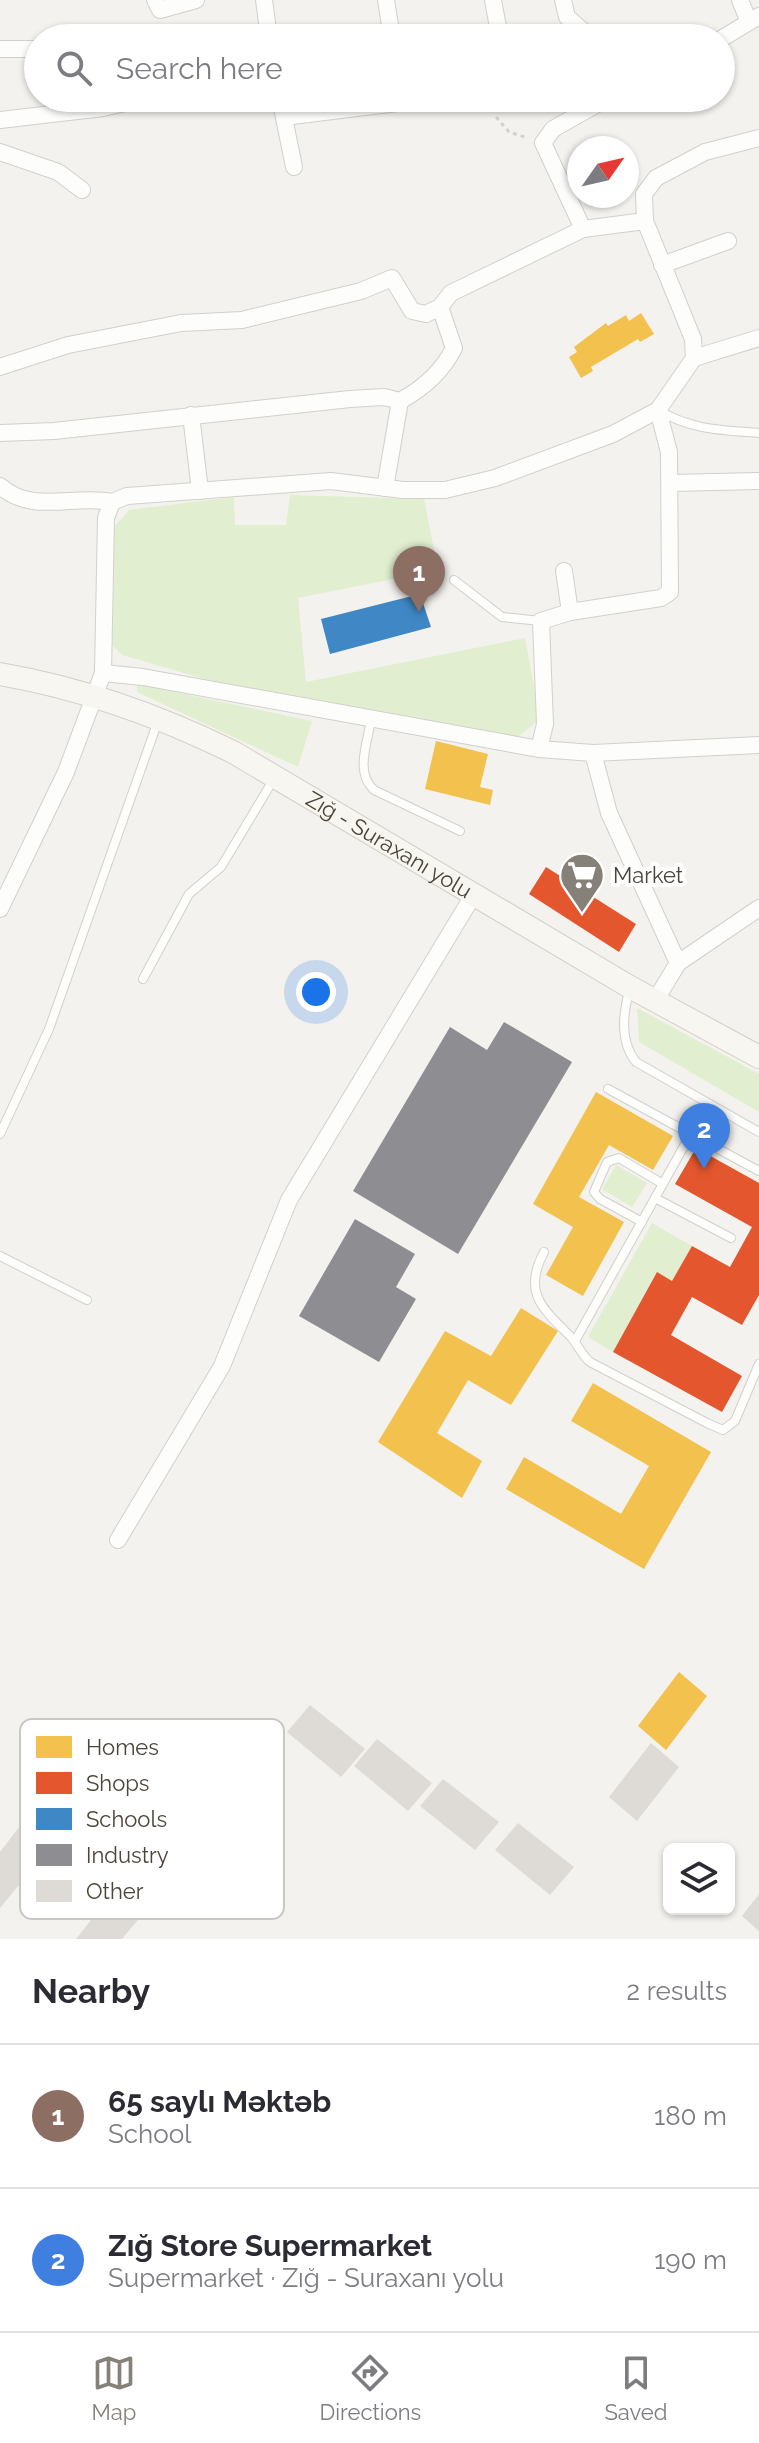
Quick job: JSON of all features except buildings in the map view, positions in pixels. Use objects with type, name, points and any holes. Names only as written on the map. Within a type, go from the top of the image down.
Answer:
[{"type":"main road","name":"Zığ - Suraxanı yolu","points":[[0,674],[96,698],[192,732],[275,776],[630,987],[759,1057]]},
{"type":"street","points":[[155,0],[160,10],[196,0]]},
{"type":"street","points":[[264,0],[267,24]]},
{"type":"street","points":[[386,0],[390,24]]},
{"type":"street","points":[[493,0],[497,24]]},
{"type":"street","points":[[563,0],[567,17],[575,24]]},
{"type":"street","points":[[735,31],[754,19],[740,0]]},
{"type":"street","points":[[0,49],[24,49]]},
{"type":"street","points":[[0,120],[69,112]]},
{"type":"street","points":[[283,112],[294,167]]},
{"type":"street","points":[[284,117],[324,112]]},
{"type":"street","points":[[583,112],[553,129],[543,143],[583,229]]},
{"type":"street","points":[[0,486],[21,499],[44,503],[94,498],[112,502],[127,496],[331,481],[385,488],[445,490],[495,478],[613,434],[658,410],[694,358],[687,319],[645,221],[644,194],[656,178],[705,152],[759,138]]},
{"type":"street","points":[[0,152],[58,172],[82,190]]},
{"type":"street","points":[[0,367],[68,345],[181,323],[242,320],[361,291],[392,278],[412,311],[419,315],[440,307],[451,293],[583,229],[645,221]]},
{"type":"street","points":[[662,265],[728,241]]},
{"type":"street","points":[[0,433],[54,431],[350,399],[384,397],[400,401],[421,389],[437,373],[454,348],[440,307]]},
{"type":"street","points":[[694,358],[759,338]]},
{"type":"street","points":[[385,488],[400,401]]},
{"type":"street","points":[[539,749],[545,724],[541,621],[570,612],[661,598],[670,592],[667,434],[658,410]]},
{"type":"street","points":[[191,415],[200,491]]},
{"type":"street","points":[[670,483],[759,481]]},
{"type":"street","points":[[0,909],[66,772],[103,673],[106,518],[112,502]]},
{"type":"street","points":[[564,571],[570,612]]},
{"type":"street","points":[[103,673],[143,677],[539,749],[593,753],[759,745]]},
{"type":"street","points":[[593,753],[598,784],[609,813],[678,963]]},
{"type":"street","points":[[118,1540],[222,1366],[289,1200],[474,894]]},
{"type":"street","points":[[655,1001],[678,963],[759,908]]},
{"type":"lane","points":[[658,410],[679,423],[696,428],[759,433]]},
{"type":"lane","points":[[454,580],[502,617],[541,621]]},
{"type":"lane","points":[[0,1134],[49,1029],[159,720]]},
{"type":"lane","points":[[371,720],[362,773],[366,783],[374,790],[460,831]]},
{"type":"lane","points":[[143,979],[189,894],[221,867],[275,776]]},
{"type":"lane","points":[[630,987],[623,1020],[629,1054],[647,1071],[759,1132]]},
{"type":"lane","points":[[608,1089],[759,1171]]},
{"type":"lane","points":[[575,1341],[707,1105]]},
{"type":"lane","points":[[642,1222],[600,1199],[594,1192],[607,1162],[619,1158],[663,1184]]},
{"type":"lane","points":[[655,1198],[731,1238]]},
{"type":"lane","points":[[544,1252],[533,1279],[540,1305],[575,1341],[579,1352],[590,1362],[723,1430],[735,1421],[759,1364]]},
{"type":"lane","points":[[0,1256],[87,1300]]},
{"type":"path","points":[[496,112],[509,132],[543,143]]},
{"type":"green space","points":[[290,495],[424,499],[438,570],[298,598],[306,682],[525,638],[540,719],[517,738],[215,682],[122,655],[113,646],[114,527],[129,510],[234,497],[235,525],[286,525]]},
{"type":"green space","points":[[137,684],[312,721],[298,767],[137,692]]},
{"type":"green space","points":[[637,1008],[759,1074],[759,1112],[639,1042]]},
{"type":"green space","points":[[616,1165],[647,1183],[632,1207],[602,1189]]},
{"type":"green space","points":[[652,1223],[692,1246],[672,1281],[656,1273],[613,1352],[588,1337]]},
{"type":"place","name":"65 saylı Məktəb","points":[[419,612]]},
{"type":"place","name":"Market","points":[[582,914]]},
{"type":"place","name":"Zığ Store Supermarket","points":[[704,1169]]}]
